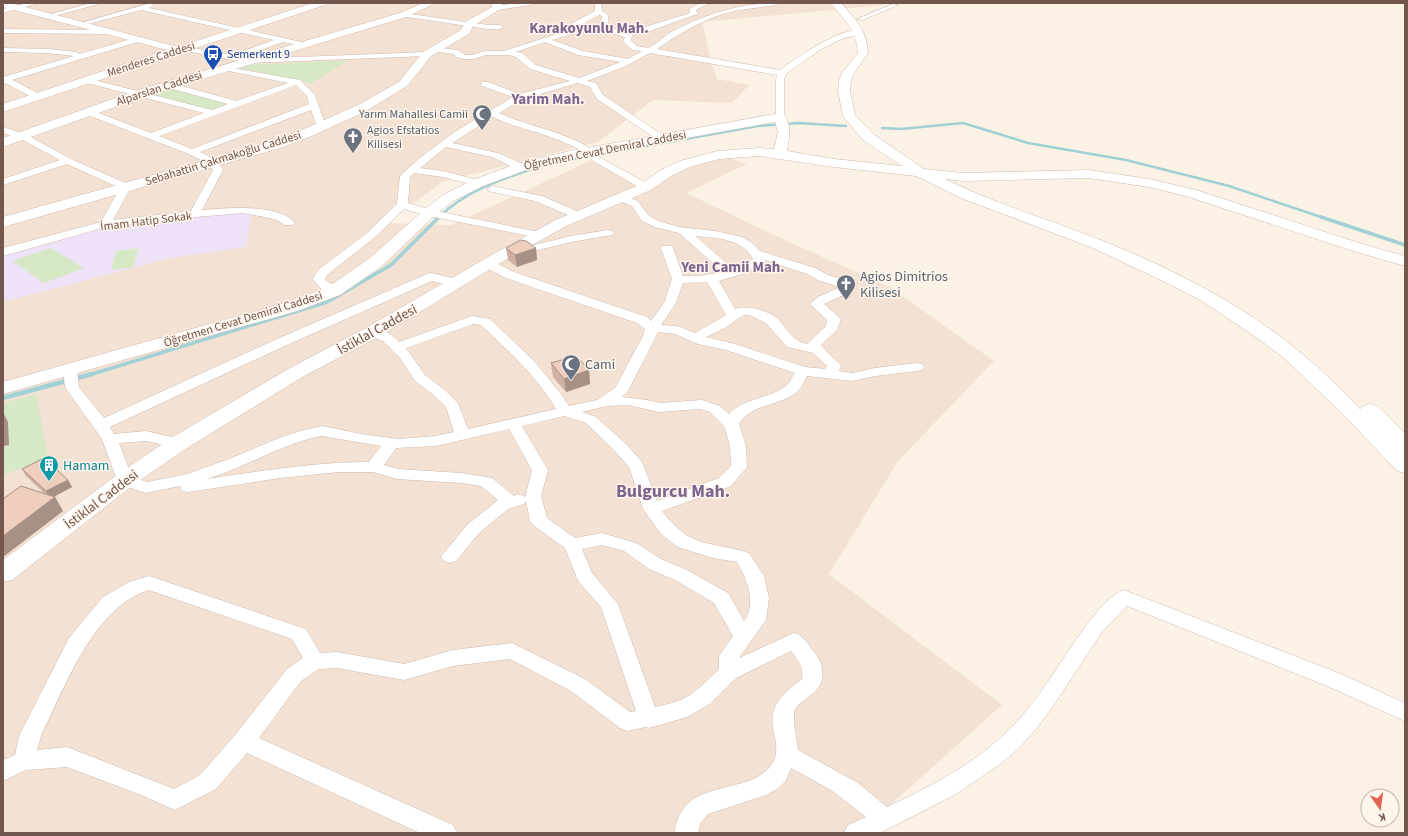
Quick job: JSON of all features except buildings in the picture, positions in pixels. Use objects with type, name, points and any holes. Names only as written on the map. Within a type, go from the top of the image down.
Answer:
[{"type":"main road","name":"Menderes Caddesi","points":[[235,30],[314,3]]},
{"type":"main road","name":"Menderes Caddesi","points":[[3,104],[322,3]]},
{"type":"main road","name":"Alparslan Caddesi","points":[[3,143],[139,94],[224,68],[306,46],[403,15],[432,3]]},
{"type":"main road","points":[[836,3],[857,28],[862,40],[863,53],[848,73],[844,91],[849,116],[868,137],[921,173],[966,195],[1127,257],[1208,297],[1290,353],[1350,410],[1405,466]]},
{"type":"main road","points":[[847,3],[861,18],[873,41],[874,48],[871,62],[863,72]]},
{"type":"main road","points":[[3,4],[19,5],[109,32],[179,48]]},
{"type":"main road","name":"Sebahattin Çakmakoğlu Caddesi","points":[[3,222],[275,145],[321,126],[362,108],[403,84],[431,52],[465,32],[469,24],[497,6]]},
{"type":"main road","points":[[52,15],[88,22],[179,48]]},
{"type":"main road","name":"Menderes Caddesi","points":[[3,108],[179,48]]},
{"type":"main road","points":[[857,94],[860,113],[879,135],[940,175],[953,182],[1123,246],[1158,262],[1231,301],[1310,354],[1405,445]]},
{"type":"main road","points":[[780,154],[784,132],[781,122]]},
{"type":"main road","name":"Öğretmen Cevat Demiral Caddesi","points":[[3,388],[71,378],[291,308],[334,291],[376,262],[435,214],[448,198],[485,186],[521,167],[594,156],[661,138],[781,122]]},
{"type":"main road","name":"İstiklal Caddesi","points":[[3,573],[125,480],[179,443],[297,372],[373,332],[540,234],[577,215],[646,187],[666,173],[700,159],[718,155],[759,152],[834,163],[970,177],[1089,174],[1149,183],[1191,193],[1243,208],[1356,247],[1405,261]]},
{"type":"street","points":[[3,11],[19,5],[36,3]]},
{"type":"street","points":[[52,15],[99,3]]},
{"type":"street","points":[[88,22],[160,3]]},
{"type":"street","points":[[497,6],[530,3]]},
{"type":"street","points":[[598,3],[597,5],[599,12],[605,15],[605,28],[629,36],[628,41],[635,48],[782,73],[798,60],[839,36],[859,33]]},
{"type":"street","points":[[624,34],[647,29],[695,13],[692,11],[699,6],[708,3]]},
{"type":"street","points":[[334,291],[321,283],[319,279],[322,273],[371,235],[402,206],[405,176],[424,158],[444,144],[520,97],[581,80],[628,61],[704,18],[738,8],[776,3]]},
{"type":"street","points":[[861,18],[895,5],[884,3]]},
{"type":"street","points":[[141,8],[306,46]]},
{"type":"street","points":[[179,48],[249,61],[451,51],[458,52],[458,56],[473,57],[485,53],[507,52],[569,32],[572,27],[599,12]]},
{"type":"street","points":[[403,15],[500,27]]},
{"type":"street","points":[[3,32],[109,32]]},
{"type":"street","points":[[3,38],[18,32]]},
{"type":"street","points":[[3,79],[138,39]]},
{"type":"street","points":[[233,58],[281,40]]},
{"type":"street","points":[[546,40],[581,53],[628,61]]},
{"type":"street","points":[[3,50],[48,51],[83,55]]},
{"type":"street","points":[[507,52],[519,55],[533,67],[593,84],[600,97],[661,138]]},
{"type":"street","points":[[224,68],[297,82],[311,95],[321,126]]},
{"type":"street","points":[[781,122],[782,73]]},
{"type":"street","points":[[3,79],[33,94]]},
{"type":"street","points":[[86,80],[212,113]]},
{"type":"street","points":[[151,136],[297,82]]},
{"type":"street","points":[[485,84],[520,97]]},
{"type":"street","points":[[168,85],[236,104]]},
{"type":"street","points":[[192,152],[315,105]]},
{"type":"street","points":[[88,112],[192,152],[213,162],[218,170],[195,214]]},
{"type":"street","points":[[492,113],[506,120],[569,141],[646,187]]},
{"type":"street","points":[[3,130],[22,136],[68,161],[126,187],[105,224]]},
{"type":"street","points":[[444,144],[495,155],[521,167]]},
{"type":"street","points":[[3,182],[68,161]]},
{"type":"street","points":[[412,170],[443,174],[485,186],[538,198],[577,215]]},
{"type":"street","points":[[622,198],[635,203],[645,218],[683,231],[718,234],[746,243],[758,254],[811,271],[824,278],[838,282],[844,287],[844,290],[838,294],[821,299],[816,304],[834,319],[832,327],[814,344],[821,354],[834,365],[830,375]]},
{"type":"street","points":[[402,206],[435,214],[540,234]]},
{"type":"street","name":"İmam Hatip Sokak","points":[[3,251],[105,224],[195,214],[243,210],[278,216],[289,223]]},
{"type":"street","points":[[683,231],[732,274]]},
{"type":"street","points":[[516,247],[530,249],[571,239],[608,233]]},
{"type":"street","points":[[602,402],[621,391],[650,336],[652,328],[670,303],[678,279],[668,248]]},
{"type":"street","points":[[678,279],[694,281],[732,274],[749,267],[760,260],[758,254]]},
{"type":"street","points":[[488,264],[510,276],[642,320],[652,328],[677,330],[703,341],[730,347],[802,371],[852,377],[874,372],[917,367]]},
{"type":"street","points":[[102,425],[275,345],[431,277],[457,283]]},
{"type":"street","points":[[711,278],[720,292],[724,304],[734,316]]},
{"type":"street","points":[[695,338],[720,325],[740,311],[751,311],[771,320],[792,344],[805,348],[817,349]]},
{"type":"street","points":[[397,347],[472,320],[485,322],[529,364],[556,397],[564,411],[591,420],[620,447],[636,466],[651,509],[667,530],[684,543],[713,552],[743,557],[755,576],[760,598],[756,620],[729,656],[729,672]]},
{"type":"street","points":[[373,332],[388,338],[405,356],[420,378],[441,394],[453,406],[463,435]]},
{"type":"street","points":[[731,424],[736,415],[747,408],[778,397],[793,388],[802,371]]},
{"type":"street","points":[[71,378],[110,439],[125,480],[146,488],[190,479],[235,463],[284,441],[305,434],[322,432],[392,443],[436,441],[602,402],[628,401],[647,404],[659,408],[702,404],[715,409],[731,424],[738,446],[739,467],[725,482],[651,509]]},
{"type":"street","points":[[513,423],[540,470],[533,496],[539,521],[572,545],[584,576],[609,604],[649,719]]},
{"type":"street","points":[[110,439],[146,436],[179,443]]},
{"type":"street","points":[[374,467],[392,443]]},
{"type":"street","points":[[166,484],[182,488],[280,473],[339,467],[374,467],[397,474],[462,478],[486,482],[511,502]]},
{"type":"street","points":[[450,557],[473,530],[502,505],[533,496]]},
{"type":"street","points":[[572,545],[602,539],[630,547],[655,564],[681,575],[720,598],[743,636]]},
{"type":"street","points":[[24,761],[30,736],[76,643],[110,602],[135,587],[149,583],[299,634],[315,661]]},
{"type":"street","points":[[856,833],[910,809],[952,786],[980,768],[1007,745],[1029,723],[1103,618],[1124,597],[1334,680],[1405,712]]},
{"type":"street","points":[[3,771],[24,761],[67,757],[149,788],[175,800],[208,782],[244,741],[294,675],[315,661],[337,660],[404,672],[453,658],[512,651],[578,685],[627,722],[649,719],[680,711],[703,698],[729,672],[794,641],[811,662],[813,669],[811,683],[789,702],[784,710],[783,723],[788,739],[787,755],[777,775],[769,782],[758,788],[701,806],[690,818],[686,833]]},
{"type":"street","points":[[244,741],[445,833]]},
{"type":"street","points":[[787,755],[857,794],[884,820]]},
{"type":"shaded area","points":[[3,3],[883,3],[884,5],[702,22],[711,61],[717,79],[749,85],[732,103],[653,100],[598,142],[442,182],[387,223],[451,225],[596,158],[653,188],[694,163],[724,157],[747,164],[686,193],[791,243],[890,287],[994,361],[898,461],[829,574],[1002,705],[859,833],[3,833]]},
{"type":"shaded area","points":[[240,209],[251,215],[246,247],[170,258],[3,302],[3,254],[112,224]]},
{"type":"green space","points":[[349,60],[310,84],[303,81],[235,67],[248,65]]},
{"type":"green space","points":[[166,87],[226,104],[209,111],[148,93]]},
{"type":"green space","points":[[51,248],[84,268],[44,283],[12,261]]},
{"type":"green space","points":[[138,248],[134,267],[111,270],[116,251]]},
{"type":"green space","points":[[36,394],[48,458],[3,475],[3,403]]},
{"type":"waterway","points":[[552,163],[758,126],[799,123],[846,126]]},
{"type":"waterway","points":[[882,128],[901,129],[963,123],[1028,143],[1126,160],[1229,186],[1324,218]]},
{"type":"waterway","points":[[438,218],[449,208],[473,192],[500,180],[541,166]]},
{"type":"waterway","points":[[89,375],[327,302],[391,265],[438,218]]},
{"type":"waterway","points":[[1324,218],[1405,245]]},
{"type":"waterway","points":[[3,398],[92,374]]},
{"type":"place","name":"Semerkent 9","points":[[213,71]]},
{"type":"place","name":"Yarım Mahallesi Camii","points":[[482,131]]},
{"type":"place","name":"Agios Efstatios Kilisesi","points":[[353,154]]},
{"type":"place","name":"Agios Dimitrios Kilisesi","points":[[846,301]]},
{"type":"place","name":"Cami","points":[[571,381]]},
{"type":"place","name":"Hamam","points":[[49,482]]},
{"type":"district","name":"Karakoyunlu Mah.","points":[[589,28]]},
{"type":"district","name":"Yarim Mah.","points":[[548,99]]},
{"type":"district","name":"Yeni Camii Mah.","points":[[733,267]]},
{"type":"district","name":"Bulgurcu Mah.","points":[[673,491]]}]
